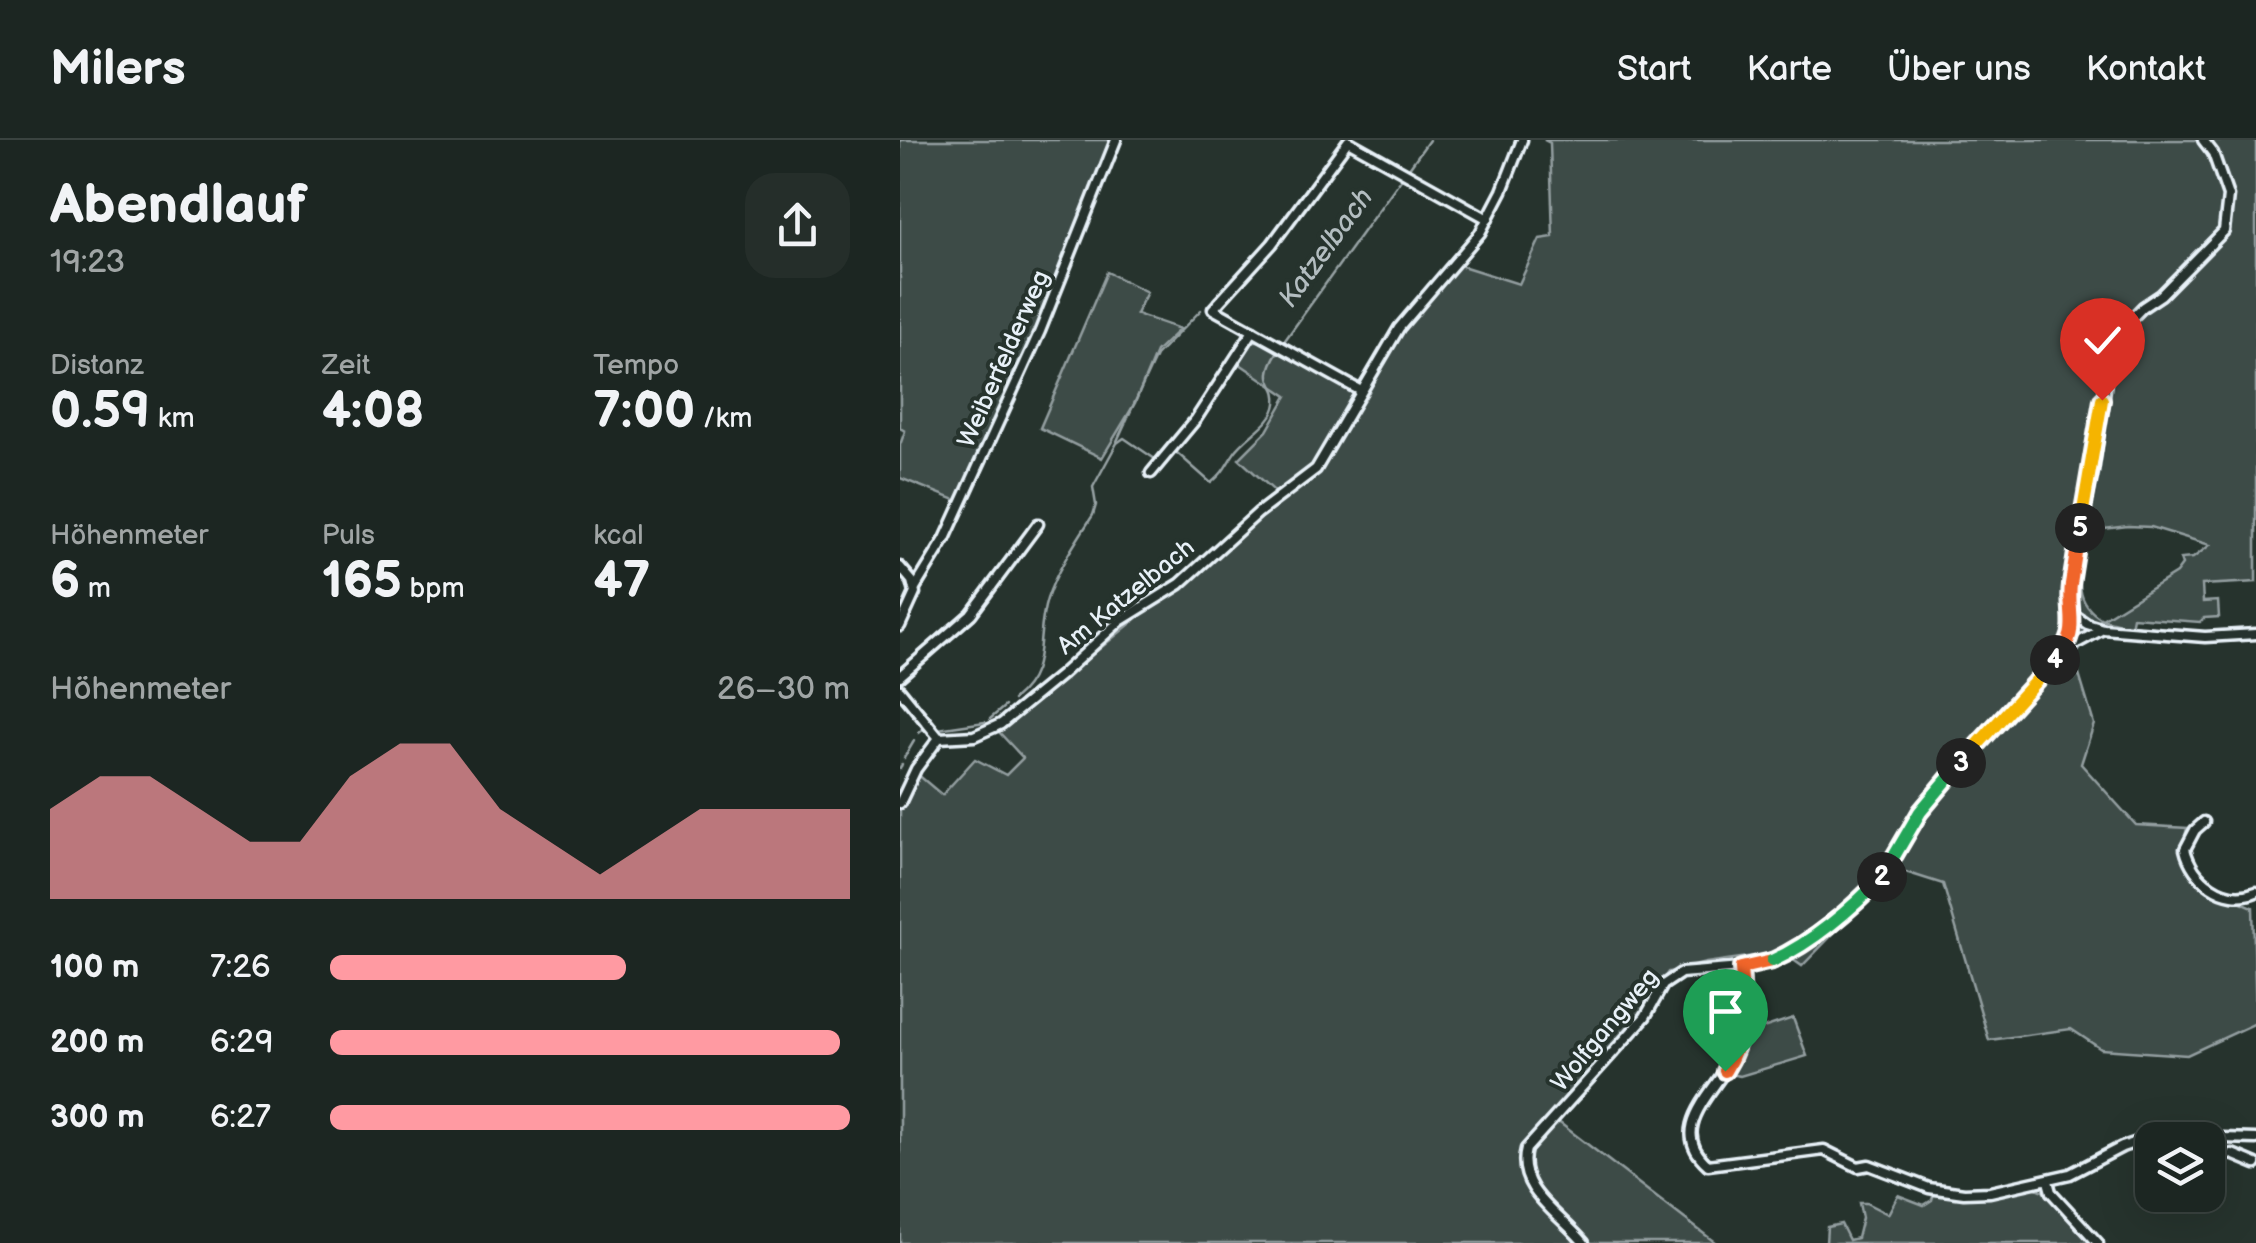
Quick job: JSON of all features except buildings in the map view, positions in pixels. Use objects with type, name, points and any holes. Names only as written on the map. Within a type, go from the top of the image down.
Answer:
[{"type":"street","name":"Weiberfelderweg","points":[[900,626],[1040,330],[1116,140]]},
{"type":"street","points":[[1361,391],[1213,308],[1272,244],[1348,140],[1488,219]]},
{"type":"street","name":"Am Katzelbach","points":[[939,738],[974,736],[1001,724],[1120,621],[1180,584],[1258,513],[1316,469],[1414,307],[1480,233],[1522,140]]},
{"type":"street","points":[[2066,649],[2074,615],[2071,587],[2109,361],[2119,331],[2224,231],[2228,196],[2213,153],[2204,140]]},
{"type":"street","points":[[1151,473],[1189,430],[1253,331]]},
{"type":"street","points":[[900,676],[972,614],[1038,524]]},
{"type":"street","points":[[900,567],[915,588]]},
{"type":"street","points":[[2074,615],[2103,628],[2205,636],[2256,634]]},
{"type":"street","points":[[2066,649],[2103,628]]},
{"type":"street","name":"Wolfgangweg","points":[[1584,1243],[1540,1199],[1528,1180],[1522,1162],[1526,1149],[1645,1018],[1662,985],[1696,970],[1741,968],[1774,960],[1794,949],[1874,886],[1895,858],[1920,812],[2066,649]]},
{"type":"street","points":[[900,690],[939,738],[916,769],[900,803]]},
{"type":"street","points":[[2204,822],[2194,830],[2185,848],[2189,865],[2202,881],[2232,895],[2245,897],[2256,892]]},
{"type":"street","points":[[1741,968],[1744,1020],[1736,1051],[1693,1116],[1692,1135],[1704,1163],[1712,1166],[1824,1150],[1858,1167],[1869,1165],[1928,1188],[1990,1192],[2048,1182],[2155,1136],[2256,1139]]},
{"type":"street","points":[[2232,1154],[2256,1164]]},
{"type":"street","points":[[2048,1182],[2051,1192],[2098,1243]]},
{"type":"shaded area","points":[[900,140],[1113,140],[1053,296],[960,502],[900,478],[900,445],[905,431],[900,428]]},
{"type":"shaded area","points":[[1544,140],[2256,140],[2256,582],[2202,585],[2203,602],[2218,601],[2219,617],[2200,622],[2133,617],[2131,627],[2101,619],[2074,658],[2094,724],[2081,764],[2136,825],[2187,828],[2181,853],[2198,883],[2253,907],[2256,1023],[2187,1055],[2101,1049],[2071,1029],[1989,1040],[1943,884],[1896,869],[1802,966],[1782,952],[1668,972],[1641,1012],[1552,1117],[1716,1243],[900,1243],[900,807],[916,773],[942,795],[975,759],[1006,775],[1023,758],[998,731],[1319,471],[1407,325],[1459,265],[1519,284],[1540,239],[1553,237],[1550,143]],"holes":[[[2151,527],[2210,545],[2193,558],[2180,559],[2182,565],[2176,573],[2102,619],[2084,602],[2081,591],[2087,531]]]},
{"type":"shaded area","points":[[1107,272],[1147,292],[1136,314],[1180,329],[1156,352],[1135,403],[1102,458],[1040,428]]},
{"type":"shaded area","points":[[1251,341],[1260,341],[1356,395],[1320,457],[1282,498],[1239,459],[1267,431],[1287,396],[1237,362]]},
{"type":"shaded area","points":[[1793,1018],[1807,1056],[1740,1076],[1728,1074],[1745,1034]]},
{"type":"shaded area","points":[[2029,1185],[2043,1191],[2092,1243],[1826,1243],[1827,1227],[1841,1224],[1849,1240],[1857,1238],[1862,1218],[1859,1203],[1888,1214],[1898,1195],[1924,1205],[1932,1200],[1935,1189],[1964,1193]]},
{"type":"waterway","name":"Katzelbach","points":[[1409,168],[1429,140]]},
{"type":"waterway","name":"Katzelbach","points":[[1283,343],[1403,176]]},
{"type":"waterway","name":"Katzelbach","points":[[1213,299],[1260,251]]},
{"type":"waterway","name":"Katzelbach","points":[[1117,441],[1156,356],[1201,310]]},
{"type":"waterway","name":"Katzelbach","points":[[1163,464],[1176,452],[1211,483],[1274,410],[1276,396],[1269,370],[1278,351]]},
{"type":"waterway","name":"Katzelbach","points":[[1013,700],[1025,689],[1037,665],[1047,599],[1061,567],[1093,515],[1093,487],[1117,443],[1124,438],[1155,459]]},
{"type":"waterway","name":"Katzelbach","points":[[990,719],[1005,706]]},
{"type":"waterway","name":"Katzelbach","points":[[938,729],[985,722]]},
{"type":"waterway","name":"Katzelbach","points":[[919,733],[925,728]]},
{"type":"waterway","name":"Katzelbach","points":[[904,758],[914,741]]},
{"type":"waterway","name":"Katzelbach","points":[[900,769],[902,764]]},
{"type":"route","points":[[1725,1071],[1736,1051],[1744,1020],[1741,968],[1774,960],[1794,949],[1861,899],[1886,874],[1920,812],[2066,649],[2074,615],[2071,587],[2102,400]]}]
